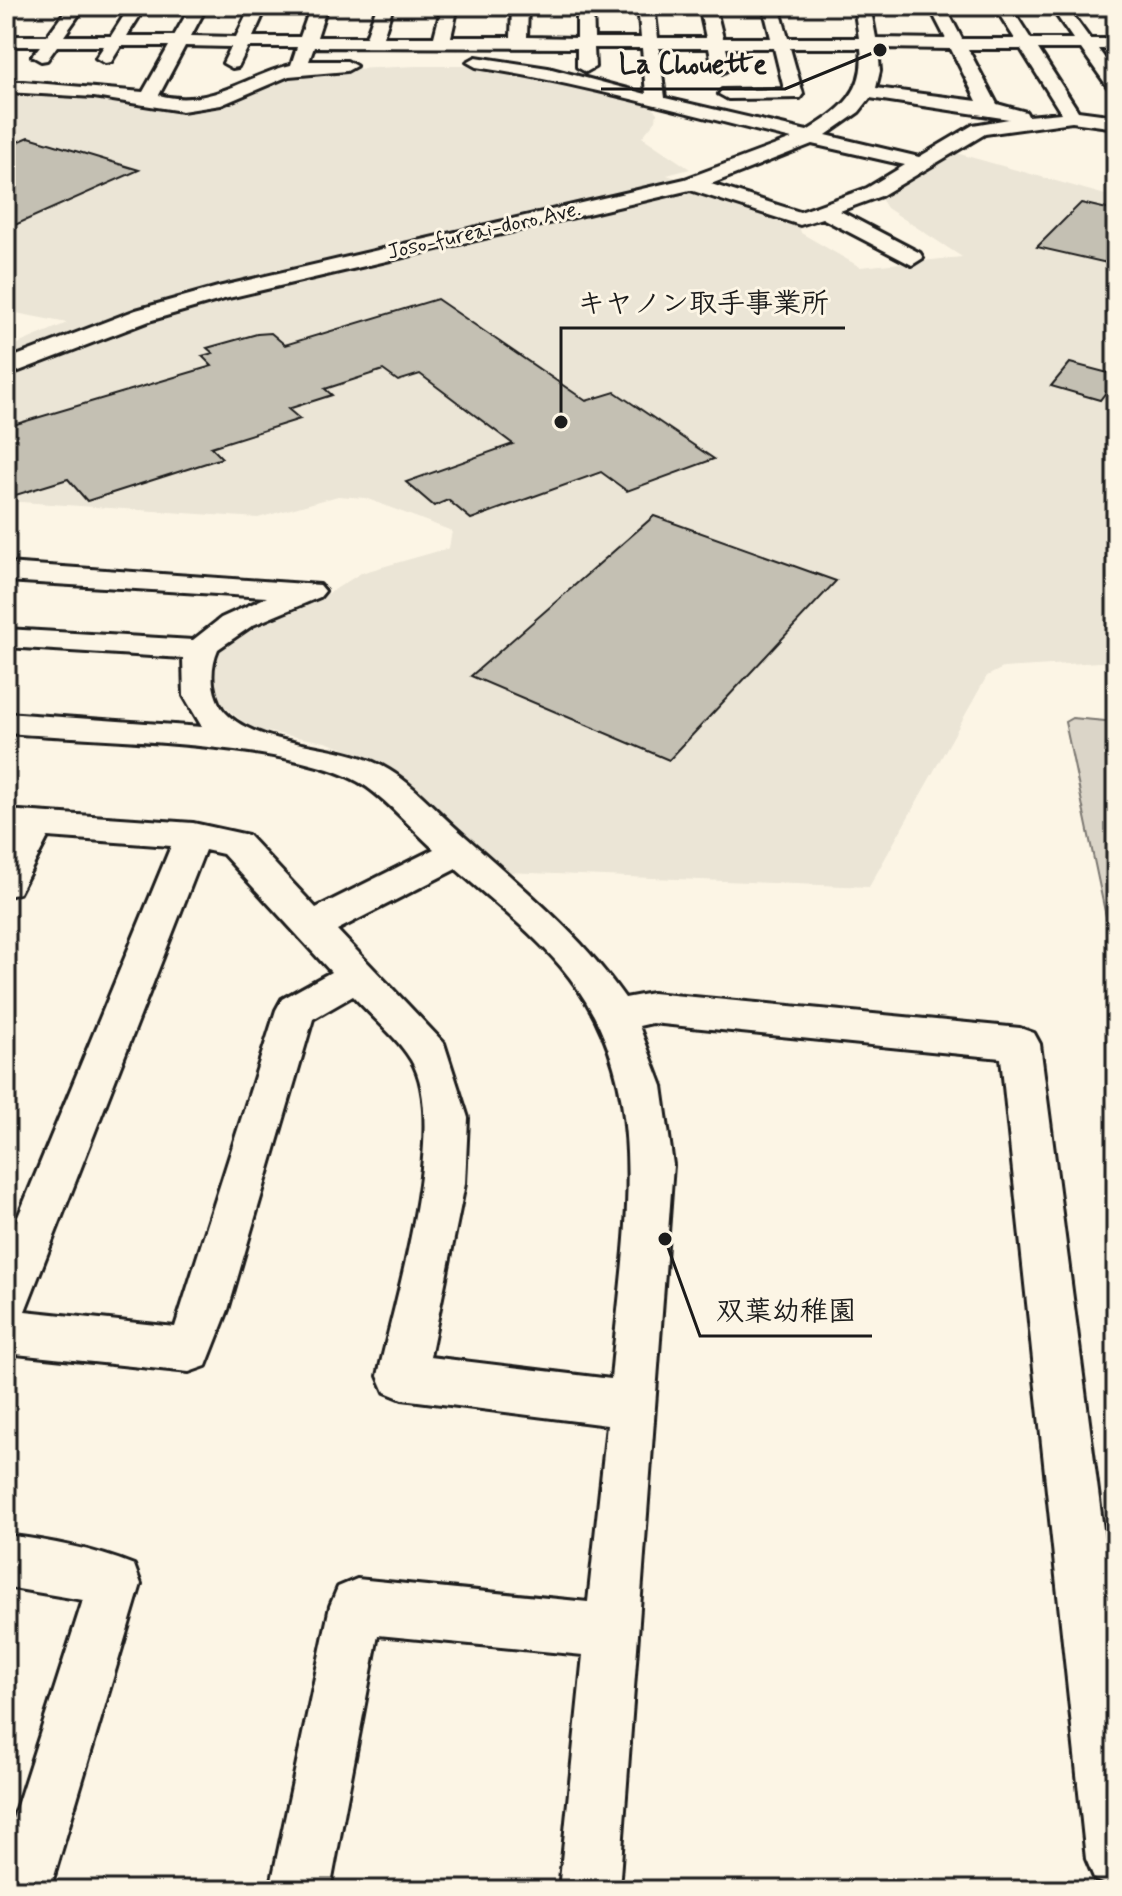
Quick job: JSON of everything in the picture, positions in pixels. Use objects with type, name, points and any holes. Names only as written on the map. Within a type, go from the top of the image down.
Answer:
[{"type":"street","points":[[6,13],[12,6]]},
{"type":"street","points":[[12,87],[77,6]]},
{"type":"street","points":[[84,91],[138,6]]},
{"type":"street","points":[[149,98],[199,6]]},
{"type":"street","points":[[259,6],[224,82],[258,81],[298,68],[367,65]]},
{"type":"street","points":[[298,68],[319,6]]},
{"type":"street","points":[[373,42],[385,6]]},
{"type":"street","points":[[441,43],[450,6]]},
{"type":"street","points":[[519,43],[520,6]]},
{"type":"street","points":[[585,6],[587,86]]},
{"type":"street","points":[[646,6],[656,102]]},
{"type":"street","points":[[707,6],[732,118]]},
{"type":"street","points":[[728,94],[794,94],[771,6]]},
{"type":"street","points":[[862,6],[871,57],[865,92],[990,108],[1101,140]]},
{"type":"street","points":[[937,6],[990,108]]},
{"type":"street","points":[[1002,6],[1072,116]]},
{"type":"street","points":[[1058,6],[1116,86]]},
{"type":"street","points":[[6,41],[1116,44]]},
{"type":"street","points":[[437,62],[465,61],[548,73],[587,86],[925,164]]},
{"type":"street","points":[[12,87],[149,98],[178,106],[208,104],[238,95],[258,81]]},
{"type":"street","name":"Joso-fureai-doro Ave.","points":[[6,369],[144,315],[218,294],[691,184],[760,161],[805,138],[832,122],[865,92]]},
{"type":"street","points":[[691,184],[800,219],[874,192],[980,129],[1072,116],[1116,122]]},
{"type":"street","points":[[824,211],[912,258]]},
{"type":"street","points":[[6,572],[310,591],[235,622],[207,640],[203,650],[196,687],[209,711],[218,726],[255,742]]},
{"type":"street","points":[[6,638],[203,650]]},
{"type":"street","points":[[10,731],[255,742],[339,761],[378,778],[563,945],[583,967],[615,1015],[641,1086],[651,1165],[633,1405],[589,1890]]},
{"type":"street","points":[[6,884],[21,823],[193,835],[235,844],[430,1054],[447,1118],[443,1184],[402,1376],[633,1405]]},
{"type":"street","points":[[6,1302],[193,835]]},
{"type":"street","points":[[311,927],[460,851]]},
{"type":"street","points":[[6,1331],[189,1350],[205,1310],[296,1010],[359,975]]},
{"type":"street","points":[[615,1015],[652,1008],[1020,1044],[1116,1859]]},
{"type":"street","points":[[6,1561],[74,1570],[115,1584],[20,1890]]},
{"type":"street","points":[[300,1890],[357,1606],[612,1631]]},
{"type":"shaded area","points":[[469,66],[536,77],[652,107],[657,113],[656,120],[642,137],[690,169],[667,175],[798,222],[801,233],[860,267],[962,257],[887,208],[878,194],[949,151],[1116,198],[1116,661],[1003,668],[987,676],[869,887],[507,872],[420,792],[378,761],[325,742],[251,729],[218,701],[206,672],[215,651],[237,630],[315,602],[361,573],[449,548],[452,531],[365,498],[338,496],[258,518],[6,501],[6,349],[67,323],[6,311],[6,93],[99,98],[180,111],[242,99],[259,90],[258,81],[294,72]]},
{"type":"shaded area","points":[[1072,718],[1116,722],[1116,964],[1065,722]]},
{"type":"building","points":[[29,137],[139,170],[6,229],[6,147]]},
{"type":"building","points":[[1081,203],[1116,211],[1116,265],[1037,247]]},
{"type":"building","points":[[437,299],[586,401],[615,392],[714,459],[627,491],[601,472],[471,519],[448,500],[434,506],[406,482],[513,444],[420,374],[398,381],[383,370],[325,389],[332,395],[288,409],[300,419],[211,447],[222,458],[87,501],[68,479],[6,498],[6,427],[212,366],[202,356],[213,353],[207,348],[271,333],[285,345]]},
{"type":"building","points":[[1070,363],[1116,375],[1116,379],[1100,400],[1051,386]]},
{"type":"building","points":[[654,516],[836,581],[669,760],[471,676]]},
{"type":"place","name":"La Chouette","points":[[880,50]]},
{"type":"place","name":"キヤノン取手事業所","points":[[561,422]]},
{"type":"place","name":"双葉幼稚園","points":[[665,1239]]}]
